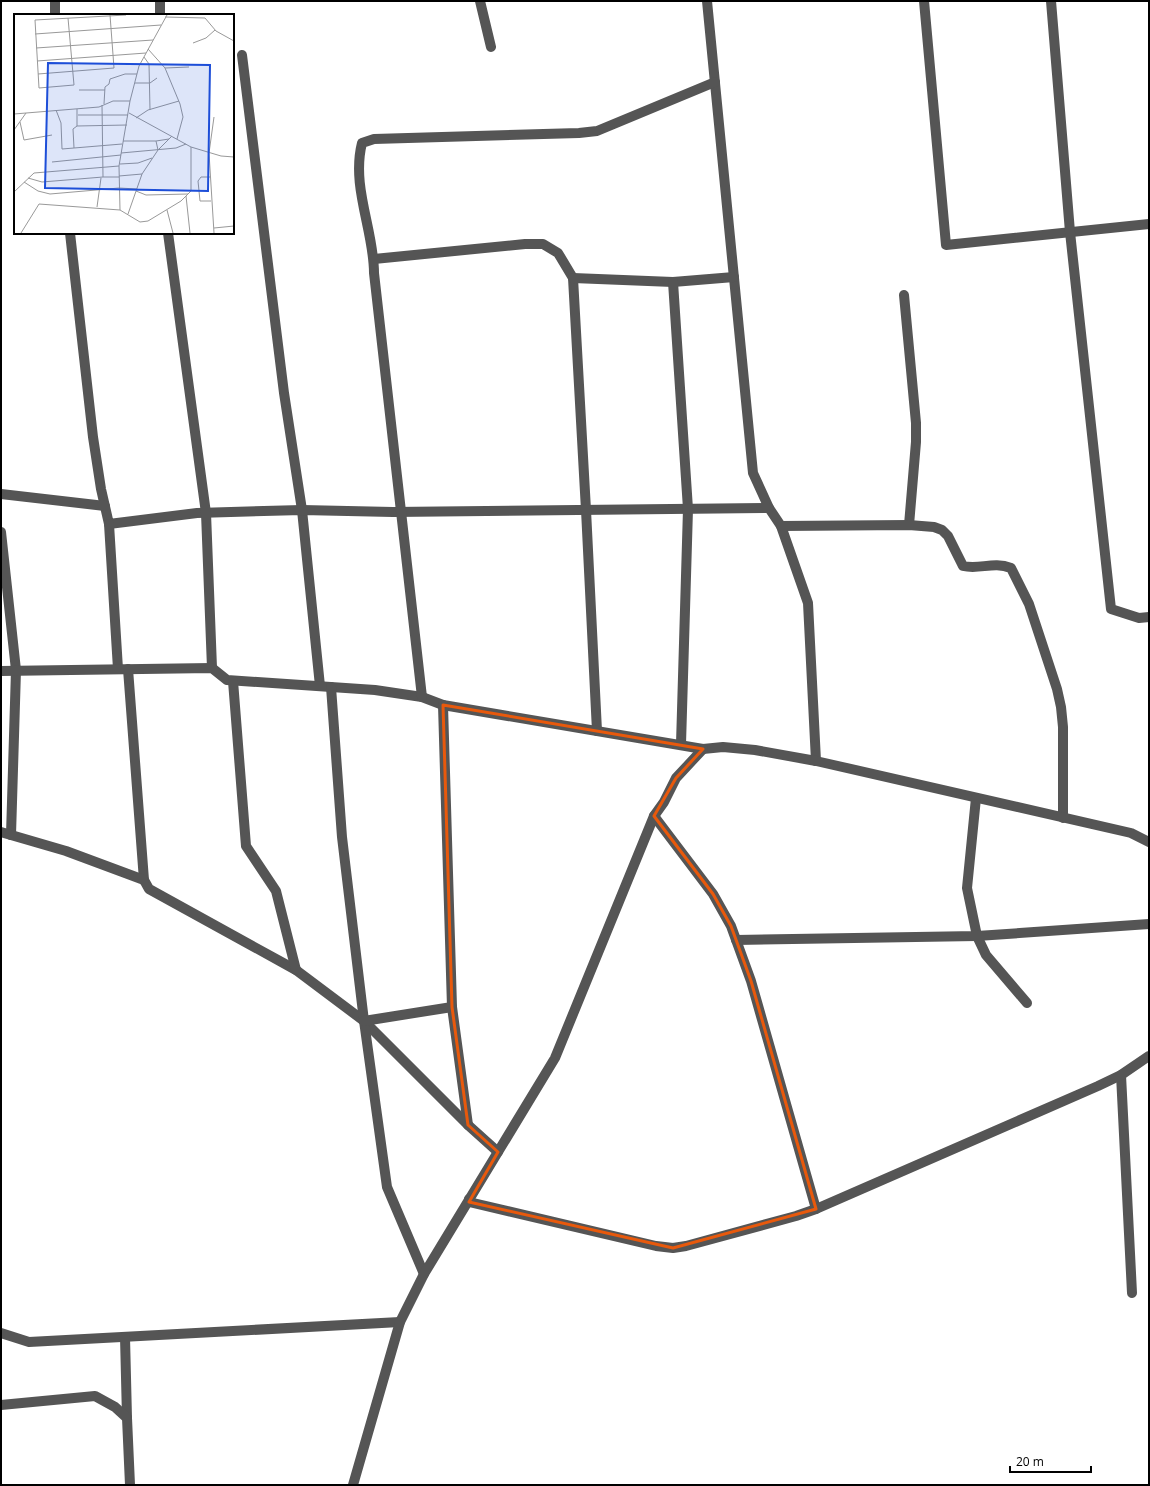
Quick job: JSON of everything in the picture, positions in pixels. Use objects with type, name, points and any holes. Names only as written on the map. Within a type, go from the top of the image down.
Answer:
[{"type":"street","points":[[55,1],[55,14]]},
{"type":"street","points":[[160,1],[160,14]]},
{"type":"street","points":[[480,1],[491,47]]},
{"type":"street","points":[[707,1],[753,473],[769,508],[781,526],[808,603],[816,761]]},
{"type":"street","points":[[924,1],[946,245],[1149,224]]},
{"type":"street","points":[[1051,1],[1070,232],[1112,609],[1139,618],[1149,617]]},
{"type":"street","points":[[242,55],[284,393],[302,510],[320,686]]},
{"type":"street","points":[[422,697],[374,281],[374,259],[359,176],[358,157],[362,144],[374,140],[579,133],[597,131],[715,82]]},
{"type":"street","points":[[70,234],[92,437],[109,524],[144,880],[150,889],[296,970],[364,1021],[468,1125],[498,1152]]},
{"type":"street","points":[[168,234],[206,513],[212,668]]},
{"type":"street","points":[[374,259],[525,244],[542,244],[558,253],[573,278],[586,510],[596,731]]},
{"type":"street","points":[[573,278],[673,282],[734,277]]},
{"type":"street","points":[[673,282],[688,509],[680,744]]},
{"type":"street","points":[[904,295],[916,423],[916,442],[909,525]]},
{"type":"street","points":[[1,494],[105,506]]},
{"type":"street","points":[[109,524],[206,513],[302,510],[400,512],[769,508]]},
{"type":"street","points":[[781,526],[909,525],[934,527],[942,530],[948,536],[963,566],[1003,565],[1011,568],[1027,596],[1057,689],[1061,707],[1063,727],[1063,818]]},
{"type":"street","points":[[1,532],[16,670],[6,833],[66,851],[144,880]]},
{"type":"street","points":[[1,671],[212,668],[226,680],[233,681],[375,690],[422,697],[443,705],[703,749],[723,747],[755,750],[816,761],[1131,833],[1149,842]]},
{"type":"street","points":[[233,681],[246,846],[276,891],[296,970]]},
{"type":"street","points":[[331,688],[342,837],[364,1021],[387,1187],[424,1274]]},
{"type":"street","points":[[443,705],[452,1008],[468,1125]]},
{"type":"street","points":[[353,1485],[400,1322],[424,1274],[555,1058],[654,816],[664,802],[676,778],[703,749]]},
{"type":"street","points":[[976,798],[967,888],[977,936],[986,956],[1026,1003]]},
{"type":"street","points":[[654,816],[714,894],[731,926],[751,981],[816,1209]]},
{"type":"street","points":[[736,940],[977,936],[1149,924]]},
{"type":"street","points":[[364,1021],[452,1008]]},
{"type":"street","points":[[469,1199],[469,1202],[656,1246],[673,1248],[686,1246],[796,1216],[816,1209],[1121,1075],[1149,1056]]},
{"type":"street","points":[[1121,1075],[1132,1293]]},
{"type":"street","points":[[1,1332],[29,1342],[400,1322]]},
{"type":"street","points":[[125,1337],[130,1485]]},
{"type":"street","points":[[1,1405],[95,1396],[115,1407],[127,1418]]},
{"type":"highlighted area","points":[[443,705],[703,749],[676,778],[654,816],[713,894],[731,926],[751,981],[816,1209],[673,1248],[469,1202],[498,1152],[468,1125],[452,1007]]}]
